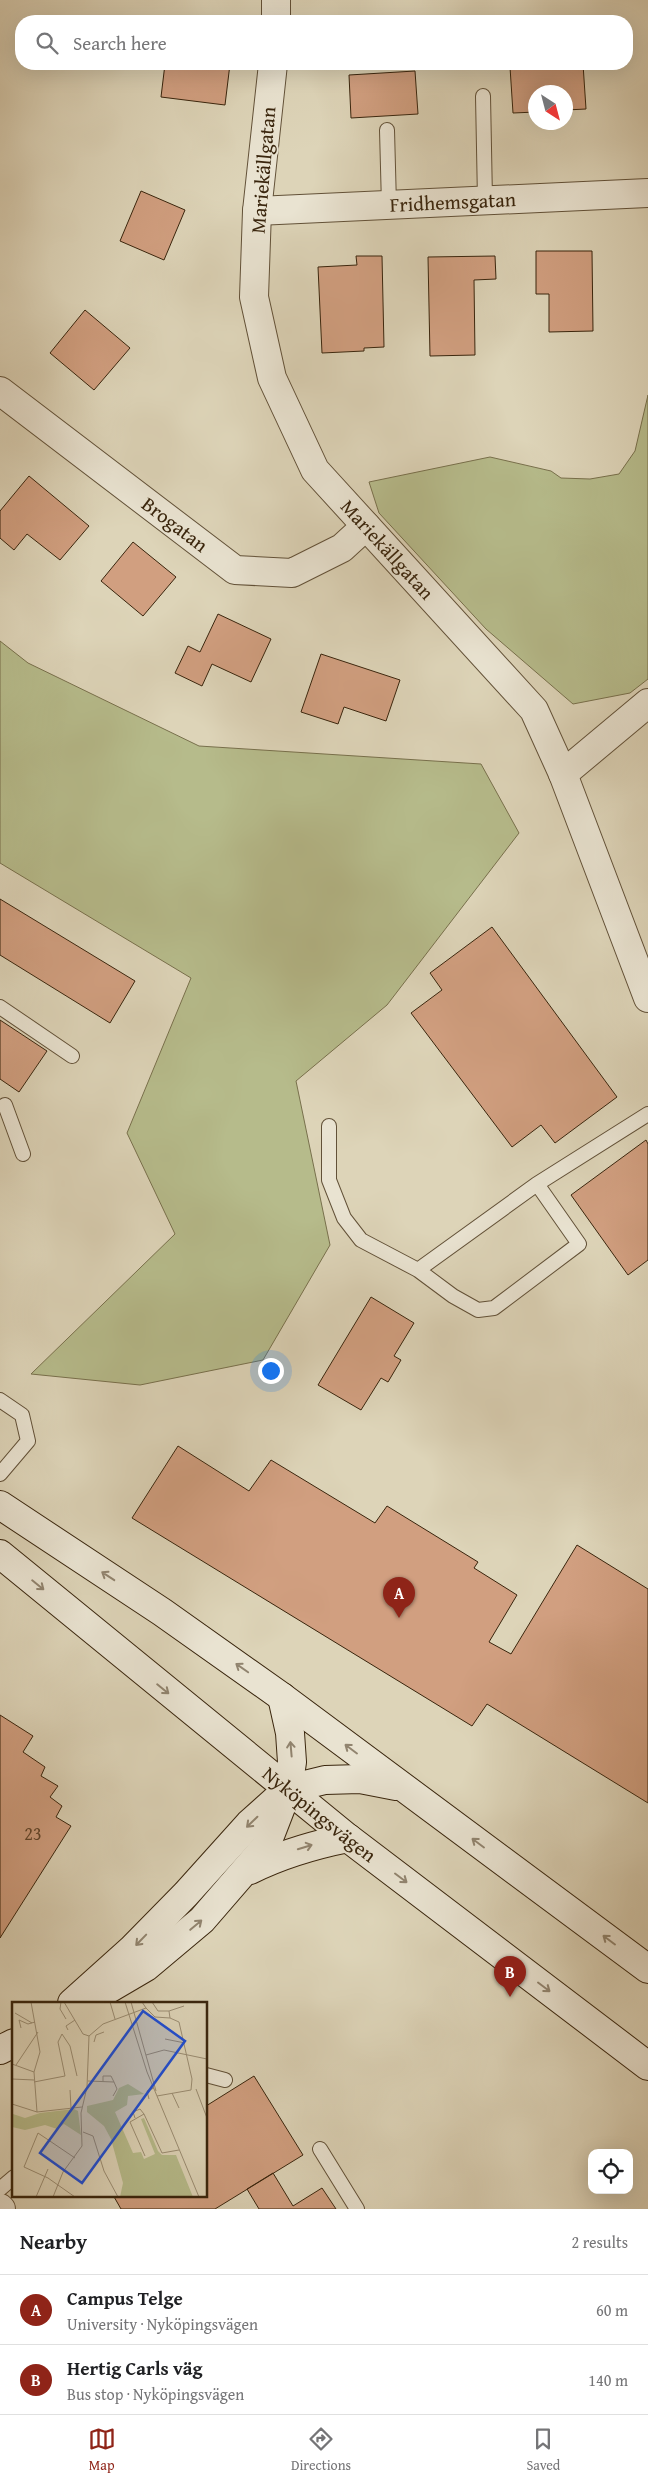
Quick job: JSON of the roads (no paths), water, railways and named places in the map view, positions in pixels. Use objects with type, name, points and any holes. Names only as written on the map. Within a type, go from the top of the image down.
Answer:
[{"type":"main road","points":[[276,0],[276,15]]},
{"type":"main road","name":"Mariekällgatan","points":[[272,70],[258,211],[254,297],[272,378],[315,470],[534,710],[563,774],[648,998]]},
{"type":"main road","name":"Fridhemsgatan","points":[[258,211],[648,193]]},
{"type":"main road","name":"Brogatan","points":[[0,391],[235,570],[292,573],[342,548],[366,526]]},
{"type":"main road","points":[[563,774],[648,703]]},
{"type":"main road","points":[[0,1505],[162,1612],[282,1697],[648,1969]]},
{"type":"main road","name":"Nyköpingsvägen","points":[[0,1554],[348,1838],[648,2066]]},
{"type":"main road","points":[[87,2002],[146,1967],[202,1920],[266,1846],[288,1789],[292,1762],[290,1734],[282,1697]]},
{"type":"main road","points":[[73,2002],[131,1950],[249,1824],[288,1789],[325,1780],[360,1779],[404,1788]]},
{"type":"main road","points":[[244,1873],[285,1854],[308,1846],[348,1838]]},
{"type":"main road","points":[[0,2050],[12,2044]]},
{"type":"lane","points":[[483,96],[485,200]]},
{"type":"lane","points":[[387,130],[389,205]]},
{"type":"lane","points":[[0,1007],[72,1056]]},
{"type":"lane","points":[[2,1106],[23,1154]]},
{"type":"lane","points":[[418,1270],[537,1184],[648,1114]]},
{"type":"lane","points":[[329,1126],[329,1180],[344,1218],[361,1240],[418,1270],[453,1296],[478,1310],[494,1308],[579,1244],[537,1184]]},
{"type":"lane","points":[[0,1400],[22,1415],[28,1441],[0,1474]]},
{"type":"lane","points":[[208,2076],[225,2080]]},
{"type":"lane","points":[[320,2150],[358,2209]]},
{"type":"lane","points":[[0,2189],[12,2179]]},
{"type":"place","name":"Campus Telge","points":[[399,1618]]},
{"type":"place","name":"Hertig Carls väg","points":[[510,1997]]}]
